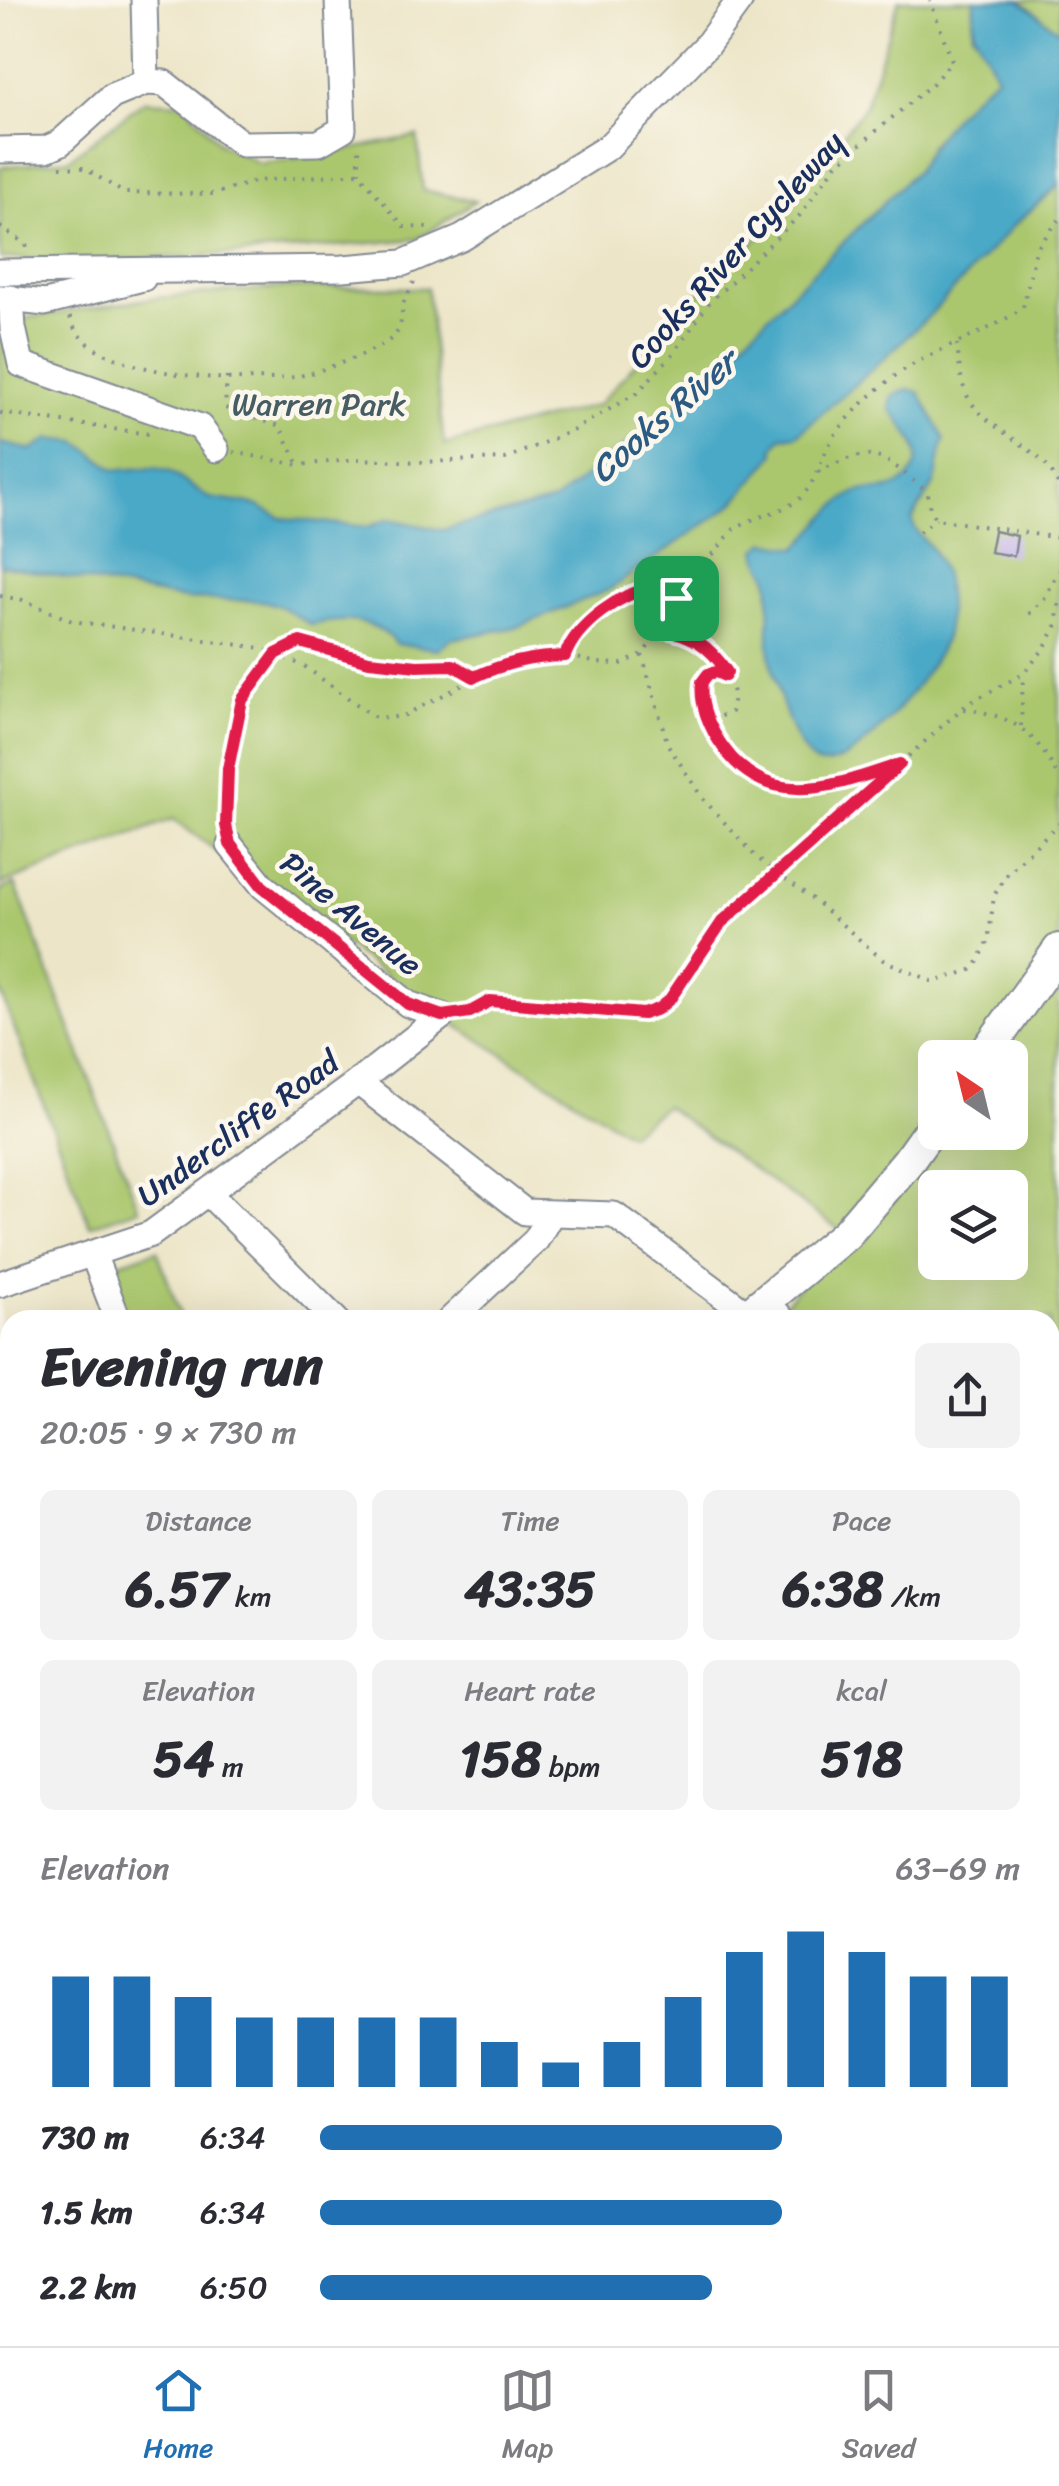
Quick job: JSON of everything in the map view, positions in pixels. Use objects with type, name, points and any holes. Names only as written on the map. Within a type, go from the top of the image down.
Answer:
[{"type":"main road","points":[[995,1040],[1059,950]]},
{"type":"main road","points":[[764,1310],[846,1234],[918,1146]]},
{"type":"street","points":[[144,0],[146,82]]},
{"type":"street","points":[[0,150],[46,149],[60,143],[112,96],[146,82],[164,83],[242,144],[319,143],[351,135],[338,0]]},
{"type":"street","points":[[0,272],[404,264],[462,238],[608,147],[707,45],[740,0]]},
{"type":"street","points":[[73,297],[74,269]]},
{"type":"street","points":[[177,269],[46,302],[6,298],[21,364],[200,427],[216,449]]},
{"type":"street","name":"Pine Avenue","points":[[230,844],[262,886],[408,1004],[442,1016]]},
{"type":"street","name":"Undercliffe Road","points":[[0,1284],[152,1234],[442,1016]]},
{"type":"street","points":[[358,1082],[525,1212],[614,1215],[754,1310]]},
{"type":"street","points":[[208,1193],[326,1310]]},
{"type":"street","points":[[461,1310],[536,1240],[551,1214]]},
{"type":"street","points":[[93,1254],[114,1310]]},
{"type":"path","name":"Cooks River Cycleway","points":[[216,449],[299,464],[358,459],[504,460],[574,430],[637,393],[674,354],[709,303],[800,216],[836,166],[932,84],[952,61],[930,0]]},
{"type":"path","points":[[351,135],[359,173],[404,227],[424,226]]},
{"type":"path","points":[[50,166],[84,168],[124,192],[142,193],[214,194],[257,181],[359,173]]},
{"type":"path","points":[[0,596],[23,600],[72,621],[262,648],[304,666],[373,716],[404,715],[505,663],[536,656],[621,664],[642,655],[676,598],[734,529],[795,503],[818,472],[834,437],[874,394],[888,382],[1024,307],[1036,249],[1059,220]]},
{"type":"path","points":[[0,227],[26,244],[31,271]]},
{"type":"path","points":[[73,297],[72,329],[96,351],[145,370],[226,377],[294,377],[381,348],[396,335],[404,302],[414,283]]},
{"type":"path","points":[[957,344],[968,398],[992,424],[1053,470],[1059,487]]},
{"type":"path","points":[[226,377],[224,408],[280,426],[299,464]]},
{"type":"path","points":[[0,413],[126,428],[162,437]]},
{"type":"path","points":[[818,472],[849,456],[890,462],[928,492],[930,510],[936,518],[1059,538]]},
{"type":"path","points":[[919,532],[936,518]]},
{"type":"path","points":[[1029,614],[1044,600],[1059,571]]},
{"type":"path","points":[[565,656],[570,640],[584,626],[636,590],[654,587],[676,598]]},
{"type":"path","points":[[442,1016],[470,1012],[490,1001],[643,1014],[658,1009],[670,999],[722,922],[962,709],[1022,674],[1056,627],[1059,604]]},
{"type":"path","points":[[660,629],[698,639],[727,672],[734,700],[730,712],[718,717],[704,705]]},
{"type":"path","points":[[230,844],[226,825],[228,769],[242,700],[276,654],[300,642],[369,661],[453,665],[474,677]]},
{"type":"path","points":[[642,655],[668,746],[703,799],[756,857],[883,960],[934,982],[974,969],[988,942],[994,896],[1005,876],[1059,823]]},
{"type":"path","points":[[725,676],[708,674],[702,682],[704,705],[714,734],[731,759],[770,784],[819,789],[900,764]]},
{"type":"path","points":[[1021,726],[1022,674]]},
{"type":"path","points":[[962,709],[994,713],[1021,726],[1059,779]]},
{"type":"path","points":[[1053,830],[1059,834]]},
{"type":"green space","name":"Warren Park","points":[[899,0],[974,0],[972,34],[986,41],[997,76],[933,141],[916,171],[679,404],[554,501],[442,530],[389,519],[368,527],[281,518],[256,505],[209,498],[170,472],[155,468],[115,470],[77,442],[32,450],[0,443],[0,322],[155,298],[285,287],[427,288],[444,445],[598,405],[693,299],[779,218],[865,106]]},
{"type":"green space","points":[[1019,0],[1059,0],[1059,31]]},
{"type":"green space","points":[[144,101],[185,103],[220,144],[259,163],[417,136],[423,190],[475,201],[418,239],[241,254],[90,261],[0,258],[0,167],[69,159]]},
{"type":"green space","points":[[1059,185],[1059,1310],[779,1310],[845,1234],[665,1106],[629,1134],[442,1016],[173,819],[0,885],[0,565],[185,599],[264,601],[311,625],[357,620],[384,629],[451,639],[517,627],[609,590],[656,555],[774,448],[781,437],[797,435],[925,320],[1015,224]]},
{"type":"green space","points":[[15,884],[139,1209],[90,1226],[0,991],[0,890]]},
{"type":"green space","points":[[157,1250],[178,1310],[123,1310],[108,1267]]},
{"type":"water","name":"Cooks River","points":[[974,0],[1019,0],[1059,31],[1059,185],[1015,224],[925,320],[871,370],[797,435],[781,437],[775,454],[732,505],[609,590],[517,627],[451,639],[438,649],[396,644],[368,624],[335,621],[311,625],[264,601],[185,599],[0,565],[0,443],[32,450],[49,439],[78,442],[115,470],[155,468],[170,472],[209,498],[256,505],[281,518],[368,527],[389,519],[442,530],[554,501],[679,404],[916,171],[951,119],[997,76],[974,32]]},
{"type":"water","points":[[908,389],[919,392],[945,440],[935,482],[912,520],[943,572],[948,602],[946,633],[925,674],[891,718],[851,753],[833,762],[817,763],[800,745],[779,691],[769,646],[769,583],[757,549],[766,542],[797,548],[845,499],[861,491],[895,487],[910,476],[916,449],[890,409],[892,396]]},
{"type":"building","points":[[994,531],[1017,536],[1014,556],[990,552]]},
{"type":"route","points":[[654,587],[676,598],[660,629],[698,639],[727,672],[725,676],[708,674],[702,682],[705,711],[714,734],[731,759],[749,774],[770,784],[819,789],[900,764],[722,922],[670,999],[658,1009],[643,1014],[490,1001],[470,1012],[442,1016],[408,1004],[262,886],[230,844],[226,825],[228,769],[242,700],[276,654],[300,642],[369,661],[453,665],[474,677],[505,663],[536,656],[565,656],[570,640],[584,626],[636,590],[654,587]]}]
